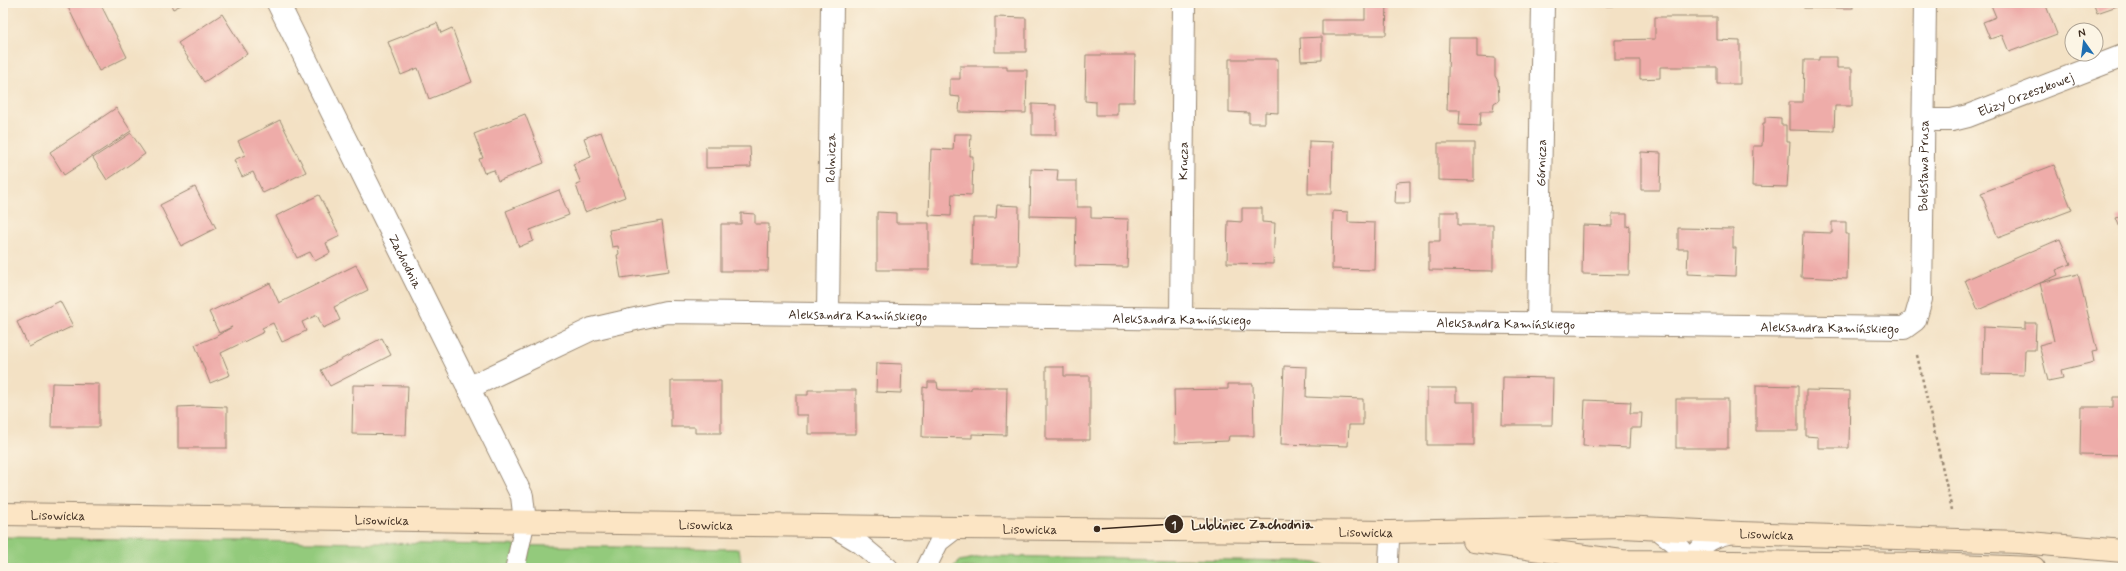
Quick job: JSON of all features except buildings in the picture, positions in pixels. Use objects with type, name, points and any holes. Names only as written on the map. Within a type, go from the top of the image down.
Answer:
[{"type":"main road","name":"Lisowicka","points":[[3,514],[957,528],[1400,532],[1623,527],[1740,533],[2019,542],[2123,551]]},
{"type":"main road","name":"Lisowicka","points":[[1400,532],[1622,561],[1691,565],[1932,564],[2034,568]]},
{"type":"street","name":"Zachodnia","points":[[278,3],[522,496],[525,522]]},
{"type":"street","name":"Rolnicza","points":[[828,313],[832,3]]},
{"type":"street","name":"Krucza","points":[[1181,318],[1184,3]]},
{"type":"street","name":"Górnicza","points":[[1538,324],[1542,3]]},
{"type":"street","name":"Bolesława Prusa","points":[[1910,325],[1915,320],[1919,312],[1921,299],[1925,120],[1925,3]]},
{"type":"street","name":"Elizy Orzeszkowej","points":[[1925,120],[1952,120],[1968,116],[2123,56]]},
{"type":"street","name":"Aleksandra Kamińskiego","points":[[468,388],[592,328],[666,312],[1897,328],[1910,325]]},
{"type":"lane","points":[[515,568],[525,522]]},
{"type":"lane","points":[[831,526],[859,543],[889,568]]},
{"type":"lane","points":[[926,568],[939,542],[957,528]]},
{"type":"lane","points":[[1655,528],[1682,549],[1691,565]]},
{"type":"lane","points":[[1388,568],[1400,532]]},
{"type":"lane","points":[[1691,565],[1701,548],[1710,540],[1740,533]]},
{"type":"path","points":[[1910,325],[1952,512]]},
{"type":"green space","points":[[3,537],[739,549],[742,568],[3,568]]},
{"type":"green space","points":[[986,556],[1301,561],[1322,564],[1327,568],[952,568],[959,561]]},
{"type":"place","name":"Lubliniec Zachodnia","points":[[1097,529]]}]
